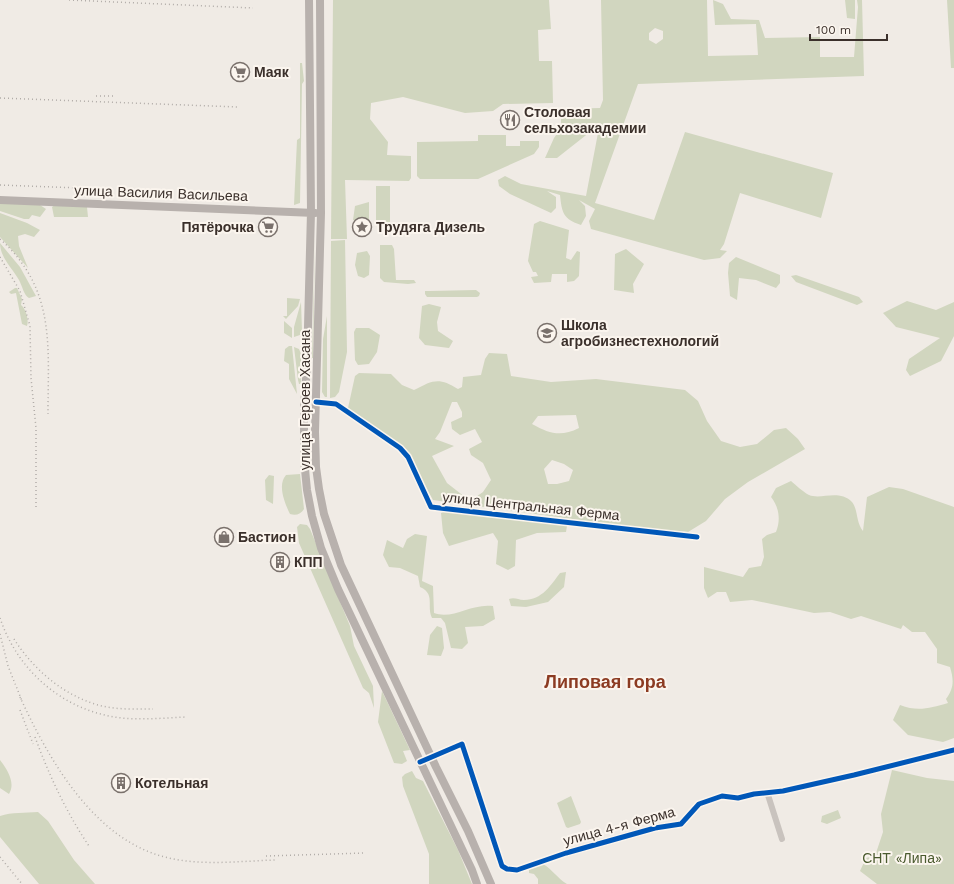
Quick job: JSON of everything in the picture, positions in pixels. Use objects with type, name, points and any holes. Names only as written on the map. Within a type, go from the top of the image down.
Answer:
[{"type":"main road","name":"улица Героев Хасана","points":[[309,0],[311,212],[307,365],[304,407],[304,459],[308,496],[318,535],[329,568],[472,870],[477,884]]},
{"type":"main road","name":"улица Героев Хасана","points":[[320,0],[322,213],[316,402],[316,467],[324,514],[334,545],[350,585],[468,831],[491,884]]},
{"type":"main road","name":"улица Василия Васильева","points":[[0,200],[322,213]]},
{"type":"street","name":"улица Центральная Ферма","points":[[316,402],[336,404],[400,448],[411,463],[431,507],[697,537]]},
{"type":"street","name":"улица 4-я Ферма","points":[[420,762],[462,744],[502,866],[511,870],[517,870],[566,853],[651,829],[681,824],[699,804],[708,799],[722,796],[738,798],[766,792],[783,791],[954,750]]},
{"type":"street","points":[[766,792],[782,839]]},
{"type":"green space","points":[[333,0],[549,0],[551,29],[538,30],[539,61],[552,61],[553,103],[503,104],[493,111],[465,113],[403,97],[371,103],[370,119],[388,142],[387,155],[411,156],[411,178],[409,181],[345,180],[347,239],[331,239]]},
{"type":"green space","points":[[601,0],[707,0],[708,56],[758,55],[756,24],[715,25],[713,0],[723,4],[731,19],[759,20],[765,38],[820,37],[820,57],[854,57],[858,7],[857,0],[862,0],[864,76],[638,84],[595,203],[654,220],[685,132],[833,173],[821,218],[740,193],[724,244],[720,250],[727,251],[720,258],[704,260],[591,229],[589,221],[595,209],[579,200],[585,206],[586,216],[581,225],[570,220],[564,214],[560,195],[547,191],[556,197],[556,208],[551,213],[510,194],[499,186],[498,180],[505,176],[521,184],[586,196],[598,133],[596,130],[590,132],[557,158],[545,158],[554,138],[561,128],[561,109],[600,108],[603,100]],"holes":[[[655,28],[663,31],[663,39],[656,44],[649,40],[649,33]]]},
{"type":"green space","points":[[845,0],[855,0],[855,19],[847,18]]},
{"type":"green space","points":[[947,0],[954,0],[954,68],[951,68]]},
{"type":"green space","points":[[300,63],[302,63],[304,81],[302,84],[300,203],[294,205],[297,140],[300,138]]},
{"type":"green space","points":[[478,135],[506,135],[506,146],[520,146],[520,141],[539,141],[539,147],[534,154],[478,179],[420,179],[417,176],[417,142],[478,141]]},
{"type":"green space","points":[[376,186],[390,186],[390,224],[376,225]]},
{"type":"green space","points":[[369,202],[369,222],[359,223],[353,220],[355,206]]},
{"type":"green space","points":[[0,203],[40,205],[46,209],[40,217],[32,215],[29,219],[24,219],[0,211]]},
{"type":"green space","points":[[55,205],[87,207],[88,217],[54,217],[52,207]]},
{"type":"green space","points":[[0,213],[27,223],[40,230],[34,237],[25,234],[18,236],[19,246],[28,268],[0,237]]},
{"type":"green space","points":[[540,221],[569,230],[566,258],[571,260],[577,251],[580,252],[579,276],[574,281],[567,282],[567,274],[552,274],[551,282],[534,283],[531,277],[538,276],[536,272],[533,272],[528,261],[534,224]]},
{"type":"green space","points":[[315,238],[313,358],[312,358]]},
{"type":"green space","points":[[345,240],[347,352],[339,392],[335,397],[330,398],[331,241]]},
{"type":"green space","points":[[0,243],[20,267],[36,296],[29,298],[27,297],[19,280],[4,258]]},
{"type":"green space","points":[[380,245],[392,245],[394,249],[396,280],[414,280],[416,283],[408,284],[384,282],[380,278]]},
{"type":"green space","points":[[626,249],[644,264],[633,284],[634,293],[614,290],[615,254]]},
{"type":"green space","points":[[367,251],[370,256],[369,275],[364,278],[358,276],[355,265],[357,253]]},
{"type":"green space","points":[[736,257],[780,275],[780,283],[776,288],[756,280],[739,278],[737,300],[730,296],[728,273],[729,263]]},
{"type":"green space","points":[[796,275],[859,297],[863,302],[857,305],[796,282],[791,276]]},
{"type":"green space","points":[[17,288],[22,299],[21,305],[27,315],[27,326],[22,324],[16,293],[11,294],[9,292]]},
{"type":"green space","points":[[476,290],[480,293],[477,297],[427,297],[425,294],[425,291]]},
{"type":"green space","points":[[287,298],[300,299],[298,306],[286,319],[283,316],[287,316]]},
{"type":"green space","points":[[907,301],[936,310],[954,302],[954,336],[941,361],[910,376],[906,370],[909,359],[940,338],[896,327],[883,313]]},
{"type":"green space","points":[[301,302],[302,331],[300,335],[294,337],[294,327]]},
{"type":"green space","points":[[429,304],[441,307],[437,322],[438,331],[453,341],[449,348],[425,345],[419,338],[422,306]]},
{"type":"green space","points":[[327,316],[327,397],[325,397],[322,392],[323,339]]},
{"type":"green space","points":[[284,321],[292,328],[292,338],[284,333]]},
{"type":"green space","points":[[356,328],[369,328],[380,335],[377,352],[369,364],[358,365],[355,360],[354,332]]},
{"type":"green space","points":[[292,346],[297,394],[289,379],[289,364],[284,361],[285,349]]},
{"type":"green space","points":[[294,347],[299,349],[301,354],[301,384],[299,384],[298,380]]},
{"type":"green space","points":[[489,353],[507,354],[511,376],[551,382],[596,379],[685,390],[698,401],[707,421],[721,441],[740,447],[757,444],[774,430],[786,428],[798,439],[805,449],[748,482],[725,499],[706,521],[688,532],[639,528],[433,500],[417,471],[385,435],[348,408],[355,376],[359,373],[391,374],[402,385],[414,390],[436,381],[441,381],[458,389],[462,387],[463,377],[481,375],[485,359]],"holes":[[[452,402],[457,402],[462,412],[462,417],[451,422],[452,429],[460,435],[475,429],[482,442],[469,449],[471,455],[483,463],[491,480],[483,492],[470,501],[447,483],[432,456],[454,446],[435,439],[440,432]],[[576,415],[579,428],[567,433],[550,432],[532,424],[538,416]],[[552,460],[564,464],[573,470],[569,481],[557,484],[548,484],[544,469]]]},
{"type":"green space","points":[[300,474],[304,509],[298,514],[292,515],[290,514],[284,500],[282,484],[286,475]]},
{"type":"green space","points":[[269,475],[274,476],[273,504],[266,500],[265,480]]},
{"type":"green space","points":[[791,481],[809,495],[836,495],[847,498],[854,505],[859,524],[863,531],[867,497],[889,487],[903,489],[954,507],[954,738],[943,742],[908,735],[893,720],[900,705],[918,709],[930,708],[948,703],[946,699],[951,691],[952,684],[950,667],[937,663],[937,649],[925,632],[912,632],[903,625],[901,629],[861,616],[851,619],[830,612],[814,613],[752,600],[730,602],[726,592],[717,592],[708,598],[704,588],[704,567],[743,577],[749,568],[761,566],[764,557],[762,539],[767,535],[776,532],[778,527],[779,518],[777,509],[771,497],[776,488]]},
{"type":"green space","points":[[447,510],[566,524],[567,526],[566,532],[537,533],[516,540],[515,566],[508,570],[496,564],[498,541],[493,533],[449,546],[443,533],[441,513]]},
{"type":"green space","points":[[300,524],[307,525],[310,529],[350,626],[354,646],[373,686],[374,708],[369,693],[363,688],[299,543],[297,527]]},
{"type":"green space","points":[[415,534],[427,536],[422,581],[433,586],[434,613],[441,615],[477,607],[493,606],[495,619],[483,626],[465,627],[468,643],[462,649],[451,648],[445,623],[441,618],[432,618],[430,614],[430,601],[428,593],[420,587],[418,576],[400,568],[389,567],[383,555],[387,540],[403,548],[407,539]]},
{"type":"green space","points":[[566,572],[564,587],[548,602],[526,607],[511,606],[509,599],[513,598],[524,600],[541,595],[560,573]]},
{"type":"green space","points":[[437,626],[442,628],[444,648],[441,656],[427,655],[430,635]]},
{"type":"green space","points":[[382,691],[410,750],[403,751],[407,761],[402,764],[394,763],[378,722]]},
{"type":"green space","points":[[0,760],[10,776],[12,785],[9,794],[0,788]]},
{"type":"green space","name":"СНТ «Липа»","points":[[892,770],[927,778],[954,781],[954,884],[877,884],[860,871],[866,858],[875,856],[883,832],[881,814]]},
{"type":"green space","points":[[412,771],[416,778],[423,781],[458,850],[472,884],[429,884],[429,854],[403,786],[402,777]]},
{"type":"green space","points":[[571,796],[581,822],[580,824],[568,828],[566,827],[557,803]]},
{"type":"green space","points":[[838,810],[841,818],[827,824],[821,822],[822,816]]},
{"type":"green space","points":[[38,812],[48,821],[74,860],[95,884],[39,884],[0,837],[0,816],[14,813]]},
{"type":"green space","points":[[543,864],[567,884],[538,884],[538,879],[534,874],[529,873],[529,868]]},
{"type":"railway","points":[[69,0],[253,8]]},
{"type":"railway","points":[[96,96],[114,96]]},
{"type":"railway","points":[[0,98],[238,107]]},
{"type":"railway","points":[[0,185],[106,189]]},
{"type":"railway","points":[[0,239],[18,258],[31,278],[40,298],[48,342],[48,414]]},
{"type":"railway","points":[[0,257],[20,291],[30,326],[31,378],[36,428],[36,509]]},
{"type":"railway","points":[[0,618],[8,638],[31,672],[46,686],[63,698],[81,707],[101,714],[122,718],[146,719],[186,717]]},
{"type":"railway","points":[[0,634],[8,666],[22,701]]},
{"type":"railway","points":[[14,639],[30,661],[50,680],[73,695],[85,701],[105,707],[153,709]]},
{"type":"railway","points":[[20,697],[45,746],[60,771],[97,817],[119,835],[143,849],[169,858],[195,862],[275,860]]},
{"type":"railway","points":[[20,710],[33,744]]},
{"type":"railway","points":[[35,737],[59,793],[89,846]]},
{"type":"railway","points":[[266,856],[364,853]]},
{"type":"railway","points":[[0,857],[22,884]]},
{"type":"cycle path","points":[[316,402],[336,404],[400,448],[408,457],[431,507],[697,537]]},
{"type":"cycle path","points":[[420,762],[462,744],[502,866],[507,869],[517,870],[566,853],[655,828],[681,824],[699,804],[722,796],[738,798],[754,794],[783,791],[954,750]]},
{"type":"place","name":"Маяк","points":[[240,72]]},
{"type":"place","name":"Столовая сельхозакадемии","points":[[510,120]]},
{"type":"place","name":"Пятёрочка","points":[[268,227]]},
{"type":"place","name":"Трудяга Дизель","points":[[362,227]]},
{"type":"place","name":"Школа агробизнестехнологий","points":[[547,333]]},
{"type":"place","name":"Бастион","points":[[224,537]]},
{"type":"place","name":"КПП","points":[[280,562]]},
{"type":"place","name":"Котельная","points":[[121,783]]},
{"type":"district","name":"Липовая гора","points":[[605,681]]}]
